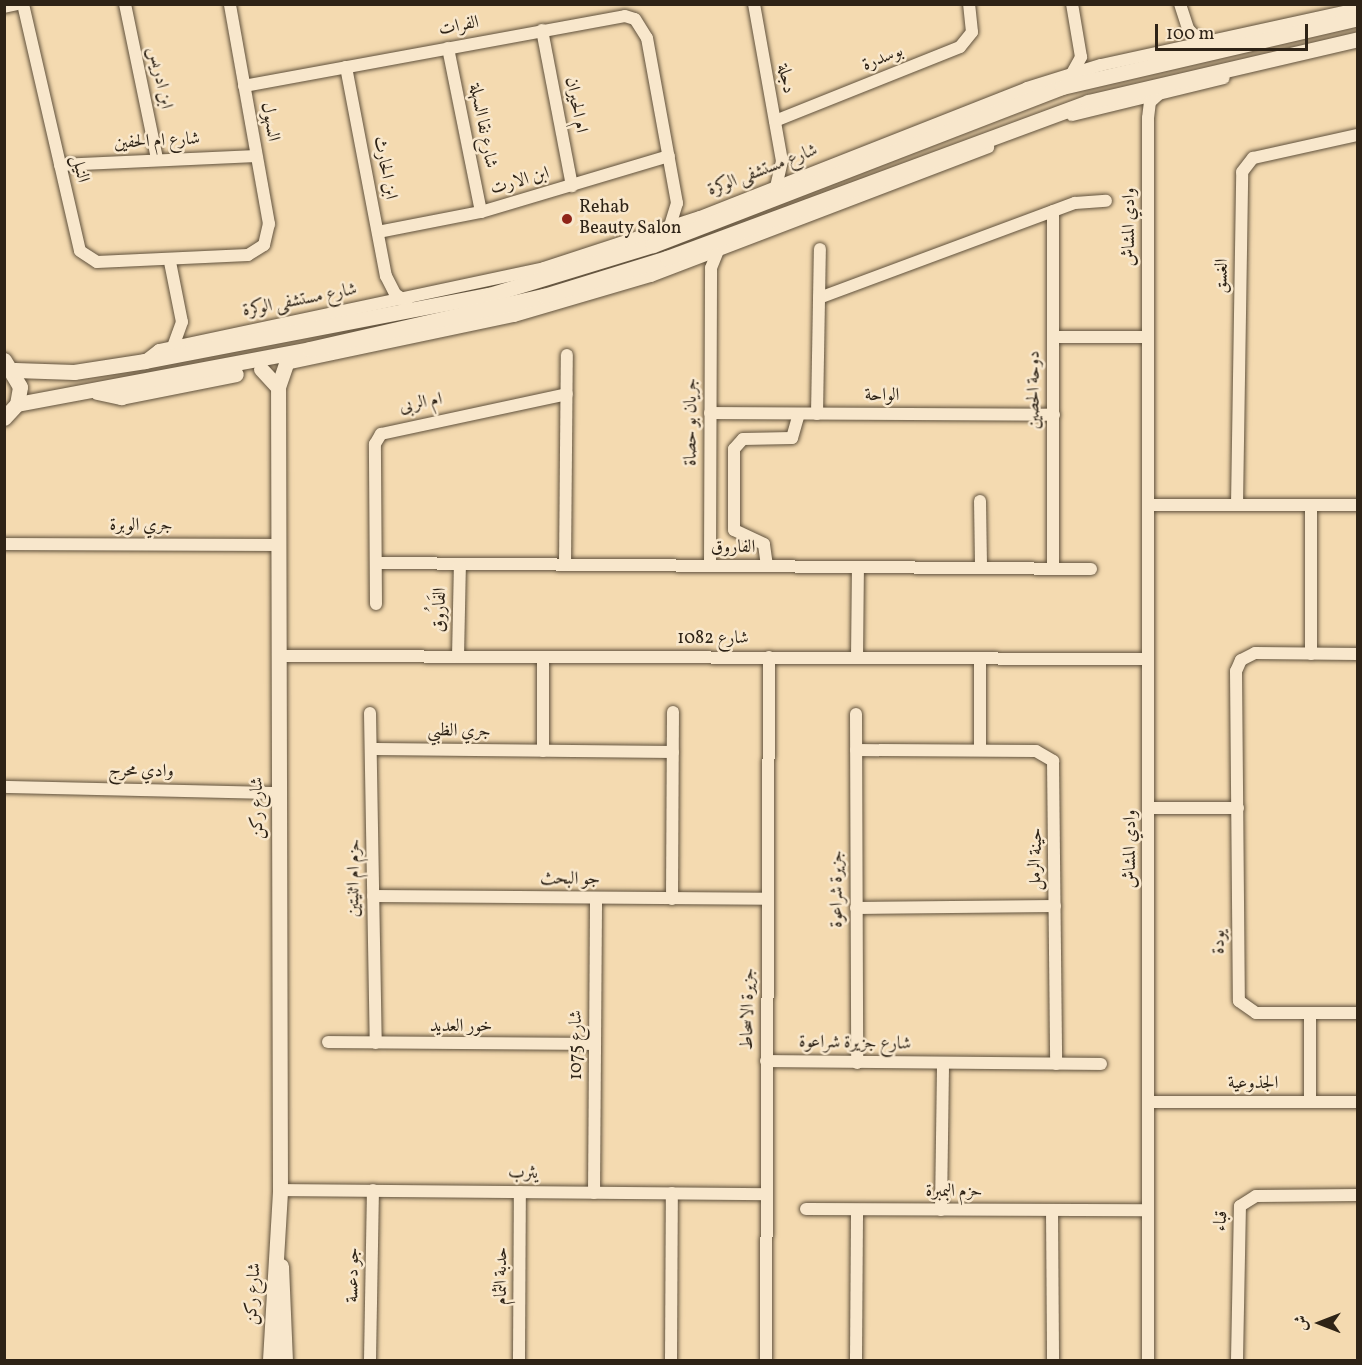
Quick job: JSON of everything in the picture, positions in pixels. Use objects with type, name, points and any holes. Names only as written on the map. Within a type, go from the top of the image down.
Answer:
[{"type":"street","points":[[4,7],[17,4]]},
{"type":"street","name":"النيل","points":[[23,4],[60,165],[87,259],[170,262],[248,255],[264,245]]},
{"type":"street","name":"ابن ادريس","points":[[125,4],[157,159]]},
{"type":"street","name":"السهول","points":[[230,4],[269,224],[264,245]]},
{"type":"street","name":"دجلة","points":[[754,4],[782,160],[777,186]]},
{"type":"street","name":"بوسدرة","points":[[775,121],[960,47],[972,32],[969,4]]},
{"type":"street","points":[[1062,87],[1074,73],[1081,48],[1072,4]]},
{"type":"street","points":[[1180,4],[1184,20],[1202,43]]},
{"type":"street","name":"شارع مستشفى الوكرة","points":[[145,361],[173,347],[202,340],[403,301],[544,268],[700,217],[1074,73],[1338,9],[1358,9]]},
{"type":"street","name":"الفرات","points":[[244,86],[611,15],[635,19],[647,38],[677,203],[670,227],[653,245]]},
{"type":"street","name":"شارع مستشفى الوكرة","points":[[8,362],[74,372],[145,361],[422,308],[570,273],[653,245],[1062,87],[1358,18]]},
{"type":"street","points":[[1171,50],[1184,20]]},
{"type":"street","name":"ام الحيران","points":[[542,30],[572,186]]},
{"type":"street","points":[[17,404],[310,349],[544,296],[667,258],[1110,96],[1358,39]]},
{"type":"street","points":[[92,390],[121,397],[514,316],[690,262],[1074,114],[1358,46]]},
{"type":"street","name":"شارع نقا السهلة","points":[[448,48],[481,212]]},
{"type":"street","points":[[1081,48],[1101,65],[1125,71]]},
{"type":"street","name":"ابن الحارث","points":[[346,67],[386,276],[379,306]]},
{"type":"street","points":[[1155,94],[1176,80]]},
{"type":"street","name":"وادي المشاش","points":[[1148,1360],[1148,118],[1155,94]]},
{"type":"street","points":[[1110,96],[1128,100],[1148,118]]},
{"type":"street","name":"الغسق","points":[[1237,505],[1242,172],[1258,156],[1358,135]]},
{"type":"street","name":"شارع ام الحفين","points":[[60,165],[256,156]]},
{"type":"street","name":"ابن الارت","points":[[378,232],[481,212],[669,156]]},
{"type":"street","points":[[782,160],[805,175]]},
{"type":"street","points":[[819,298],[1053,211],[1106,201]]},
{"type":"street","points":[[677,203],[700,217]]},
{"type":"street","name":"دوحة الحصين","points":[[1053,211],[1053,568]]},
{"type":"street","points":[[817,414],[820,249]]},
{"type":"street","name":"جريان بو حصاة","points":[[710,566],[711,277],[718,250]]},
{"type":"street","points":[[667,258],[700,263],[711,277]]},
{"type":"street","points":[[170,262],[182,322],[173,347]]},
{"type":"street","name":"ابن الحارث","points":[[386,276],[403,301]]},
{"type":"street","points":[[403,301],[422,308]]},
{"type":"street","points":[[182,322],[202,340]]},
{"type":"street","points":[[1053,338],[1148,337]]},
{"type":"street","points":[[286,364],[310,349]]},
{"type":"street","points":[[565,565],[567,355]]},
{"type":"street","points":[[5,419],[17,404],[20,387],[8,362]]},
{"type":"street","name":"شارع ركن","points":[[270,1360],[280,1190],[279,387],[286,364]]},
{"type":"street","points":[[261,369],[279,387]]},
{"type":"street","name":"ام الربى","points":[[376,604],[375,444],[381,434],[567,394]]},
{"type":"street","name":"الواحة","points":[[711,413],[1054,415]]},
{"type":"street","points":[[767,566],[764,544],[734,530],[734,449],[743,439],[792,438],[799,414]]},
{"type":"street","points":[[980,501],[981,568]]},
{"type":"street","points":[[1148,505],[1358,505]]},
{"type":"street","points":[[1311,505],[1311,654]]},
{"type":"street","name":"جري الوبرة","points":[[4,544],[278,545]]},
{"type":"street","name":"الفاروق","points":[[376,563],[1091,569]]},
{"type":"street","name":"الفَارُوق","points":[[458,657],[460,564]]},
{"type":"street","points":[[857,658],[858,567]]},
{"type":"street","name":"يودة","points":[[1358,654],[1255,653],[1238,664],[1239,1001],[1256,1013],[1358,1013]]},
{"type":"street","name":"شارع 1082","points":[[278,656],[1148,659]]},
{"type":"street","points":[[543,657],[543,751]]},
{"type":"street","name":"جزيرة الاسحاط","points":[[766,1360],[769,657]]},
{"type":"street","points":[[980,658],[980,750]]},
{"type":"street","name":"حزم ام اثنيتين","points":[[370,712],[375,749],[373,896],[376,1043]]},
{"type":"street","points":[[672,899],[673,712]]},
{"type":"street","name":"جزيرة شراعوة","points":[[856,714],[856,1063]]},
{"type":"street","name":"جري الظبي","points":[[375,749],[673,752]]},
{"type":"street","name":"حينة الرمل","points":[[856,750],[1036,751],[1054,764],[1055,906],[856,908]]},
{"type":"street","name":"وادي محرج","points":[[4,787],[278,793]]},
{"type":"street","points":[[1149,808],[1238,808]]},
{"type":"street","name":"جو البحث","points":[[373,896],[768,899]]},
{"type":"street","name":"شارع 1075","points":[[594,1193],[601,1124],[595,1044],[596,898]]},
{"type":"street","points":[[1055,906],[1056,1064]]},
{"type":"street","points":[[1310,1014],[1310,1102]]},
{"type":"street","name":"خور العديد","points":[[328,1042],[595,1044]]},
{"type":"street","name":"شارع جزيرة شراعوة","points":[[766,1061],[1101,1064]]},
{"type":"street","points":[[941,1210],[943,1063]]},
{"type":"street","name":"الجذوعية","points":[[1148,1102],[1358,1102]]},
{"type":"street","name":"يثرب","points":[[280,1190],[766,1194]]},
{"type":"street","name":"جو دعسة","points":[[370,1360],[373,1190]]},
{"type":"street","name":"حدبة الثمام","points":[[519,1360],[520,1192]]},
{"type":"street","points":[[671,1360],[672,1193]]},
{"type":"street","name":"قباء","points":[[1237,1360],[1240,1206],[1257,1196],[1358,1196]]},
{"type":"street","name":"حزم البمبرة","points":[[806,1209],[1147,1210]]},
{"type":"street","points":[[856,1210],[856,1360]]},
{"type":"street","points":[[1052,1210],[1053,1360]]},
{"type":"street","name":"شارع ركن","points":[[279,1230],[285,1360]]},
{"type":"place","name":"Rehab Beauty Salon","points":[[567,219]]}]
